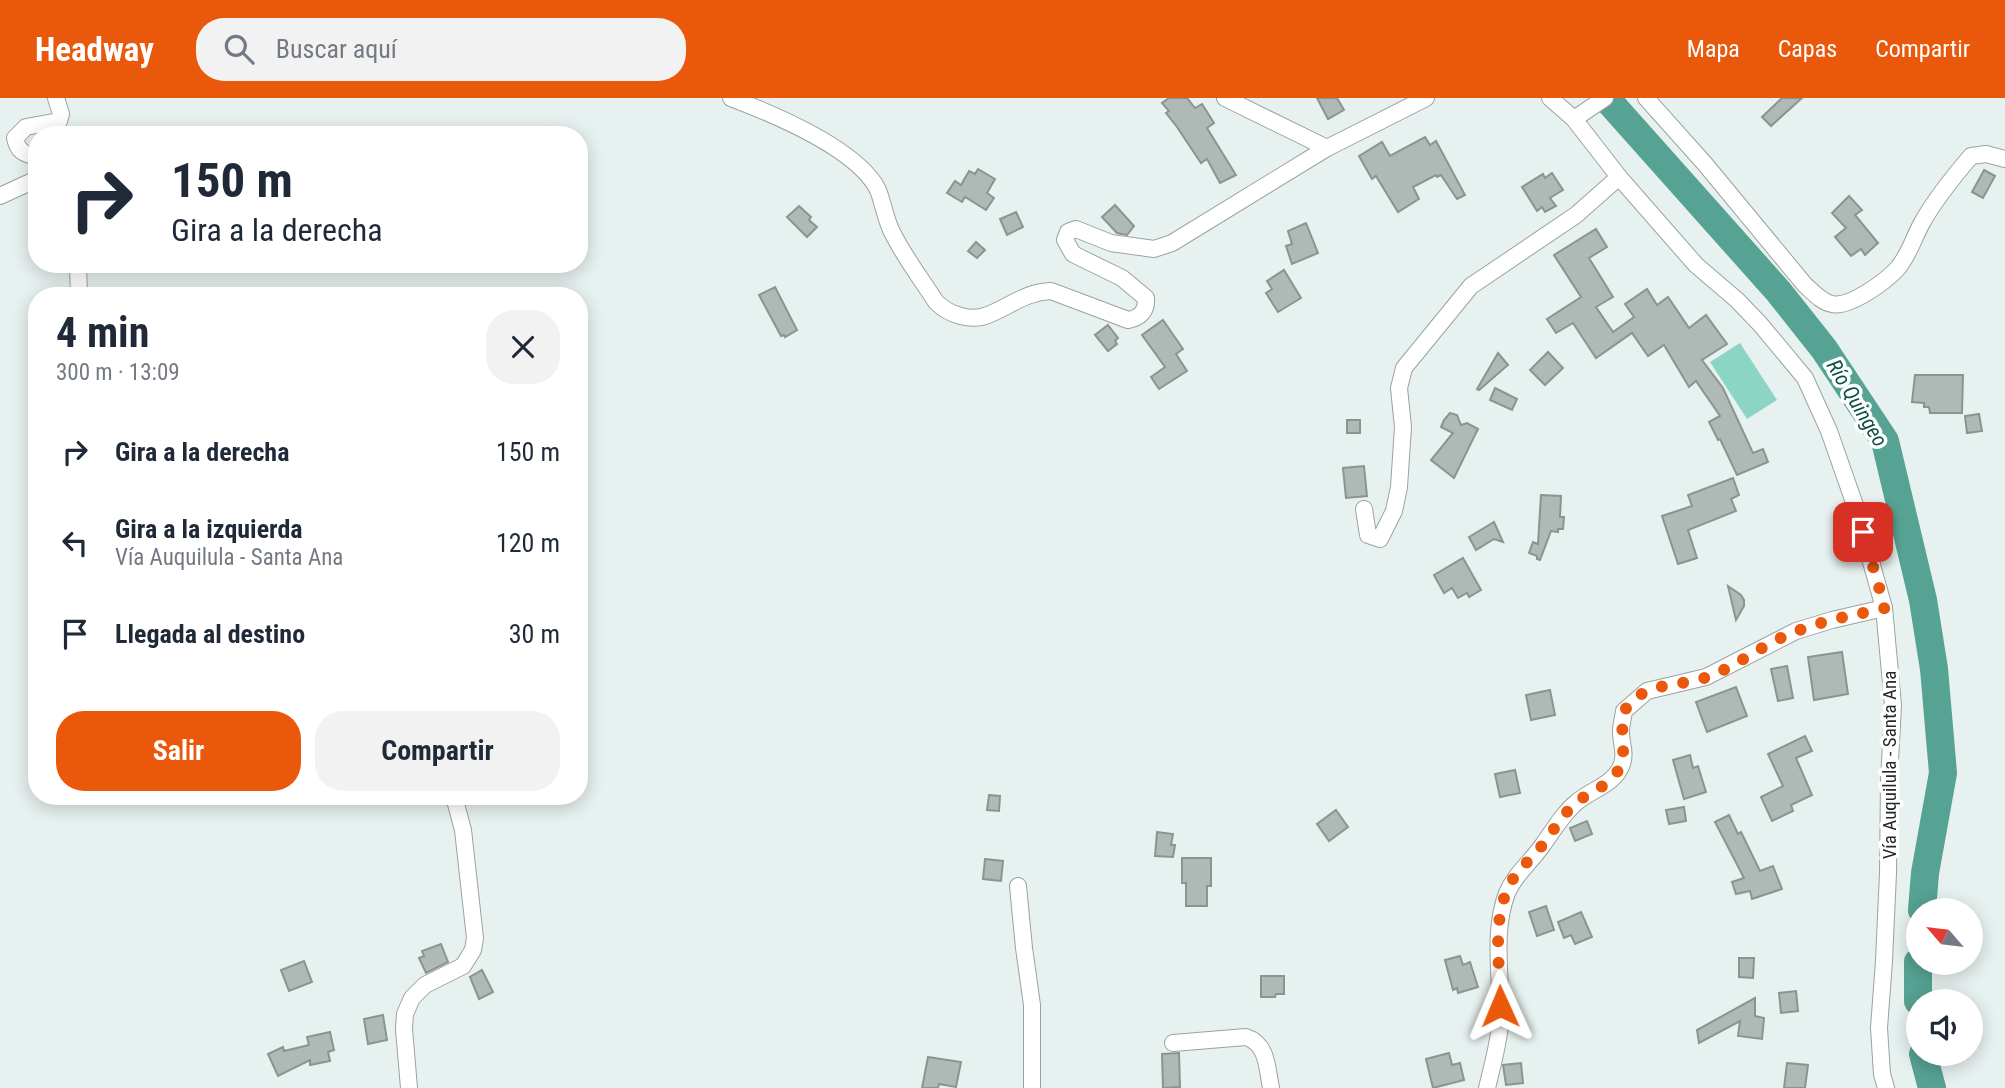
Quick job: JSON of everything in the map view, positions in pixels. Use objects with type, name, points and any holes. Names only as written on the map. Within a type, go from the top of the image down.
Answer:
[{"type":"street","points":[[32,126],[59,121],[61,114],[56,98]]},
{"type":"street","points":[[731,98],[831,145],[863,171],[877,189],[892,232],[943,309],[971,317],[987,316],[1017,299],[1041,291],[1051,291],[1128,320],[1142,313],[1146,299],[1122,278],[1073,254],[1065,240],[1068,232],[1076,229],[1111,243],[1154,249],[1171,243],[1327,148],[1426,98]]},
{"type":"street","points":[[1225,98],[1327,148]]},
{"type":"street","name":"Vía Auquilula - Santa Ana","points":[[1550,98],[1580,115],[1619,177],[1696,265],[1760,324],[1805,379],[1834,444],[1856,508],[1885,608],[1893,705],[1888,873],[1879,1028],[1882,1074],[1886,1088]]},
{"type":"street","points":[[1580,115],[1605,98]]},
{"type":"street","points":[[1646,98],[1805,285],[1823,301],[1834,304],[1847,303],[1882,282],[1899,268],[1922,222],[1971,156],[1986,155],[2005,159]]},
{"type":"street","points":[[28,127],[15,138],[18,149],[28,156]]},
{"type":"street","points":[[1364,509],[1368,535],[1380,539],[1394,511],[1399,487],[1403,427],[1399,388],[1404,368],[1471,286],[1576,215],[1619,177]]},
{"type":"street","points":[[0,196],[28,183]]},
{"type":"street","points":[[1488,1088],[1500,1027],[1499,937],[1500,916],[1506,894],[1514,876],[1542,846],[1550,832],[1576,802],[1614,778],[1622,765],[1624,748],[1621,732],[1624,711],[1647,691],[1706,677],[1796,631],[1885,608]]},
{"type":"street","points":[[409,1088],[404,1029],[405,1014],[412,998],[425,985],[463,967],[473,950],[475,938],[463,830],[456,805]]},
{"type":"street","points":[[1018,886],[1032,1005],[1032,1088]]},
{"type":"street","points":[[1173,1043],[1246,1037],[1252,1039],[1264,1052],[1271,1088]]},
{"type":"green space","points":[[1740,343],[1777,400],[1747,419],[1710,362]]},
{"type":"building","points":[[1169,98],[1187,98],[1195,108],[1202,104],[1214,123],[1207,128],[1236,175],[1220,183],[1207,159],[1201,163],[1166,113],[1169,111],[1162,103]]},
{"type":"building","points":[[1317,98],[1337,98],[1344,110],[1328,119]]},
{"type":"building","points":[[1782,98],[1802,98],[1771,126],[1762,117]]},
{"type":"building","points":[[1425,137],[1430,145],[1436,141],[1465,195],[1457,199],[1441,175],[1436,175],[1413,187],[1419,199],[1398,212],[1376,176],[1372,179],[1359,156],[1382,142],[1390,156]]},
{"type":"building","points":[[978,169],[995,179],[987,193],[994,198],[986,210],[965,197],[962,202],[947,193],[955,181],[961,185],[969,171],[975,174]]},
{"type":"building","points":[[1984,170],[1995,176],[1983,198],[1972,192]]},
{"type":"building","points":[[1552,173],[1563,190],[1550,198],[1556,206],[1545,212],[1542,207],[1537,211],[1522,187],[1543,174],[1545,178]]},
{"type":"building","points":[[1849,196],[1862,210],[1855,215],[1878,243],[1865,255],[1861,249],[1851,256],[1835,237],[1846,228],[1832,213]]},
{"type":"building","points":[[1115,205],[1134,226],[1127,235],[1117,233],[1102,217]]},
{"type":"building","points":[[799,206],[817,227],[807,237],[787,217]]},
{"type":"building","points":[[1016,212],[1023,227],[1007,235],[1000,219]]},
{"type":"building","points":[[1306,223],[1318,253],[1292,264],[1286,246],[1292,244],[1288,231]]},
{"type":"building","points":[[1596,229],[1607,247],[1589,258],[1613,297],[1596,307],[1613,332],[1634,317],[1625,304],[1647,289],[1657,305],[1668,297],[1689,328],[1706,315],[1727,344],[1702,360],[1723,388],[1753,453],[1763,449],[1768,462],[1737,475],[1709,422],[1720,416],[1696,381],[1689,387],[1664,345],[1648,356],[1632,333],[1596,358],[1573,323],[1556,333],[1547,319],[1581,297],[1554,255]]},
{"type":"building","points":[[976,242],[985,250],[977,258],[968,251]]},
{"type":"building","points":[[1284,270],[1301,298],[1278,312],[1266,293],[1272,289],[1267,281]]},
{"type":"building","points":[[775,287],[797,330],[785,337],[781,336],[759,295]]},
{"type":"building","points":[[1163,320],[1183,349],[1176,354],[1187,371],[1159,389],[1151,377],[1165,367],[1142,335]]},
{"type":"building","points":[[1108,325],[1118,338],[1115,341],[1117,344],[1108,351],[1095,335]]},
{"type":"building","points":[[1548,352],[1563,368],[1545,385],[1530,370]]},
{"type":"building","points":[[1498,353],[1508,365],[1477,389]]},
{"type":"building","points":[[1915,375],[1963,375],[1962,413],[1930,413],[1929,407],[1924,407],[1924,403],[1912,402]]},
{"type":"building","points":[[1495,388],[1517,399],[1512,410],[1490,400]]},
{"type":"building","points":[[1450,413],[1457,415],[1461,425],[1467,423],[1478,429],[1454,478],[1431,460],[1453,433],[1441,427]]},
{"type":"building","points":[[1979,414],[1982,431],[1967,433],[1965,416]]},
{"type":"building","points":[[1347,420],[1360,420],[1360,433],[1347,433]]},
{"type":"building","points":[[1364,466],[1367,496],[1346,498],[1343,468]]},
{"type":"building","points":[[1733,478],[1739,495],[1731,499],[1736,511],[1688,530],[1697,558],[1678,564],[1662,516],[1692,506],[1688,495]]},
{"type":"building","points":[[1541,495],[1561,496],[1560,517],[1564,517],[1563,529],[1558,529],[1558,532],[1551,531],[1540,560],[1529,553],[1533,542],[1538,544]]},
{"type":"building","points":[[1494,522],[1503,542],[1494,539],[1476,550],[1469,537]]},
{"type":"building","points":[[1463,558],[1481,590],[1469,597],[1467,593],[1458,598],[1452,588],[1444,593],[1434,575]]},
{"type":"building","points":[[1728,586],[1744,600],[1744,606],[1736,620]]},
{"type":"building","points":[[1842,652],[1848,694],[1814,700],[1808,657]]},
{"type":"building","points":[[1787,666],[1793,698],[1778,701],[1771,669]]},
{"type":"building","points":[[1736,687],[1747,716],[1707,732],[1696,702]]},
{"type":"building","points":[[1550,690],[1555,715],[1531,720],[1526,695]]},
{"type":"building","points":[[1805,736],[1812,751],[1796,758],[1812,795],[1791,805],[1793,811],[1772,821],[1761,797],[1783,786],[1768,754]]},
{"type":"building","points":[[1690,755],[1693,768],[1698,766],[1706,792],[1684,799],[1673,760]]},
{"type":"building","points":[[1515,770],[1520,793],[1500,797],[1495,774]]},
{"type":"building","points":[[989,795],[1000,796],[999,811],[987,810]]},
{"type":"building","points":[[1684,807],[1686,821],[1669,824],[1666,810]]},
{"type":"building","points":[[1336,810],[1348,827],[1329,841],[1317,824]]},
{"type":"building","points":[[1729,815],[1738,834],[1741,832],[1760,871],[1773,866],[1782,889],[1752,899],[1750,891],[1736,894],[1732,882],[1744,878],[1715,822]]},
{"type":"building","points":[[1587,821],[1592,834],[1575,841],[1570,828]]},
{"type":"building","points":[[1157,832],[1173,834],[1173,857],[1155,856]]},
{"type":"building","points":[[1182,858],[1211,858],[1211,886],[1207,886],[1207,906],[1186,906]]},
{"type":"building","points":[[985,859],[1003,861],[1001,881],[983,879]]},
{"type":"building","points":[[1546,906],[1554,930],[1537,936],[1529,912]]},
{"type":"building","points":[[1581,912],[1592,937],[1575,944],[1571,935],[1564,938],[1558,922]]},
{"type":"building","points":[[441,944],[448,962],[426,973],[419,958],[424,956],[422,951]]},
{"type":"building","points":[[1460,956],[1463,965],[1470,962],[1478,987],[1458,993],[1457,988],[1453,990],[1445,960]]},
{"type":"building","points":[[1739,958],[1754,958],[1753,978],[1739,977]]},
{"type":"building","points":[[304,961],[312,982],[289,991],[281,970]]},
{"type":"building","points":[[482,970],[493,992],[479,999],[470,977]]},
{"type":"building","points":[[1261,976],[1284,976],[1284,994],[1261,997]]},
{"type":"building","points":[[1796,991],[1798,1011],[1781,1013],[1779,993]]},
{"type":"building","points":[[1755,998],[1755,1016],[1764,1018],[1762,1039],[1738,1036],[1740,1021],[1699,1043],[1697,1030]]},
{"type":"building","points":[[383,1015],[387,1040],[368,1044],[364,1019]]},
{"type":"building","points":[[330,1032],[334,1050],[328,1052],[330,1061],[310,1065],[310,1060],[278,1076],[268,1054],[283,1047],[284,1051],[309,1045],[307,1037]]},
{"type":"building","points":[[1179,1053],[1180,1087],[1163,1088],[1162,1054]]},
{"type":"building","points":[[1449,1053],[1452,1065],[1460,1063],[1464,1080],[1433,1088],[1426,1059]]},
{"type":"building","points":[[928,1057],[961,1062],[956,1087],[939,1084],[938,1088],[922,1088]]},
{"type":"building","points":[[1521,1063],[1523,1083],[1506,1085],[1503,1065]]},
{"type":"building","points":[[1787,1063],[1808,1065],[1805,1088],[1784,1088]]},
{"type":"waterway","name":"Río Quingeo","points":[[1606,98],[1778,291],[1824,349],[1885,441],[1923,600],[1934,669],[1943,773],[1923,898]]},
{"type":"waterway","name":"Río Quingeo","points":[[1918,975],[1918,989]]},
{"type":"waterway","name":"Río Quingeo","points":[[1926,1066],[1932,1088]]},
{"type":"route","points":[[1500,1006],[1500,916],[1506,894],[1514,876],[1542,846],[1550,832],[1576,802],[1614,778],[1622,765],[1624,748],[1621,732],[1624,711],[1647,691],[1706,677],[1796,631],[1885,608],[1863,532]]}]
